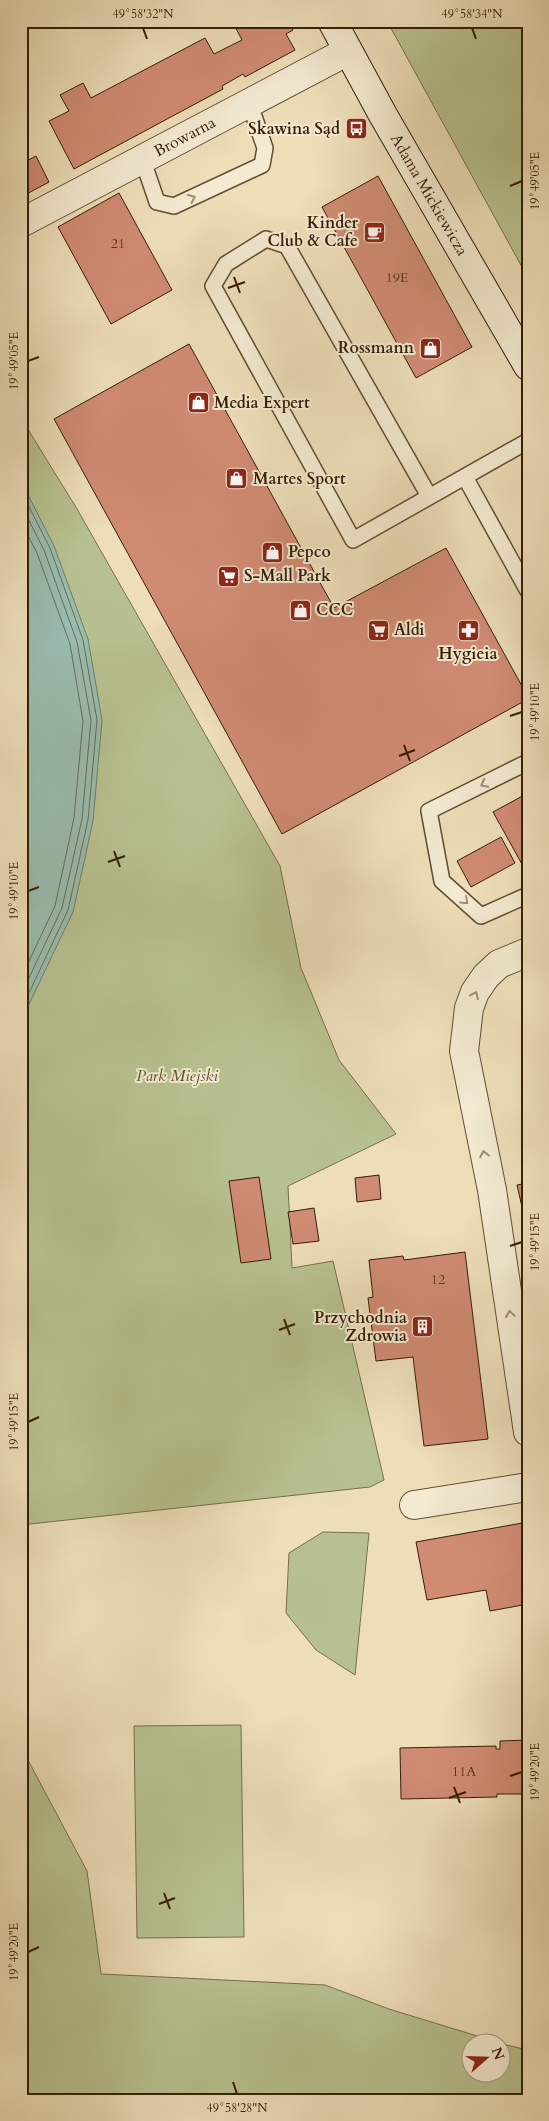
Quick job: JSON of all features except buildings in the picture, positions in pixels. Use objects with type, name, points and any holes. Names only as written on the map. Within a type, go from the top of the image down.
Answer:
[{"type":"street","name":"Adama Mickiewicza","points":[[332,21],[528,366]]},
{"type":"street","name":"Browarna","points":[[21,223],[348,51]]},
{"type":"street","points":[[528,952],[499,964],[486,976],[475,992],[469,1008],[464,1051],[492,1190],[528,1432]]},
{"type":"street","points":[[414,1505],[528,1487]]},
{"type":"lane","points":[[142,158],[157,202],[174,206],[262,165],[265,148],[248,102]]},
{"type":"lane","points":[[429,496],[286,246],[266,239],[226,264],[214,286],[353,540],[528,440]]},
{"type":"lane","points":[[465,477],[528,591]]},
{"type":"lane","points":[[528,762],[429,812],[442,881],[481,916],[528,895]]},
{"type":"green space","points":[[387,21],[518,21],[528,35],[528,278]]},
{"type":"green space","name":"Park Miejski","points":[[21,418],[77,509],[280,866],[301,968],[339,1060],[396,1134],[288,1186],[292,1268],[333,1261],[384,1480],[370,1487],[21,1525]]},
{"type":"green space","points":[[323,1532],[369,1533],[355,1675],[316,1650],[286,1613],[289,1553]]},
{"type":"green space","points":[[241,1725],[244,1937],[137,1938],[134,1726]]},
{"type":"green space","points":[[21,1747],[87,1871],[101,1974],[325,1985],[389,2009],[471,2034],[462,2034],[462,2084],[512,2084],[512,2046],[528,2050],[528,2100],[21,2100]]},
{"type":"water","points":[[21,481],[54,546],[88,639],[102,720],[93,821],[73,912],[21,1021]]},
{"type":"place","name":"Skawina Sąd","points":[[356,129]]},
{"type":"place","name":"Kinder Club & Cafe","points":[[374,232]]},
{"type":"place","name":"Rossmann","points":[[430,348]]},
{"type":"place","name":"Media Expert","points":[[198,403]]},
{"type":"place","name":"Martes Sport","points":[[237,479]]},
{"type":"place","name":"Pepco","points":[[272,552]]},
{"type":"place","name":"S-Mall Park","points":[[228,576]]},
{"type":"place","name":"CCC","points":[[300,610]]},
{"type":"place","name":"Aldi","points":[[378,630]]},
{"type":"place","name":"Hygieia","points":[[468,630]]},
{"type":"place","name":"Przychodnia Zdrowia","points":[[423,1327]]}]
